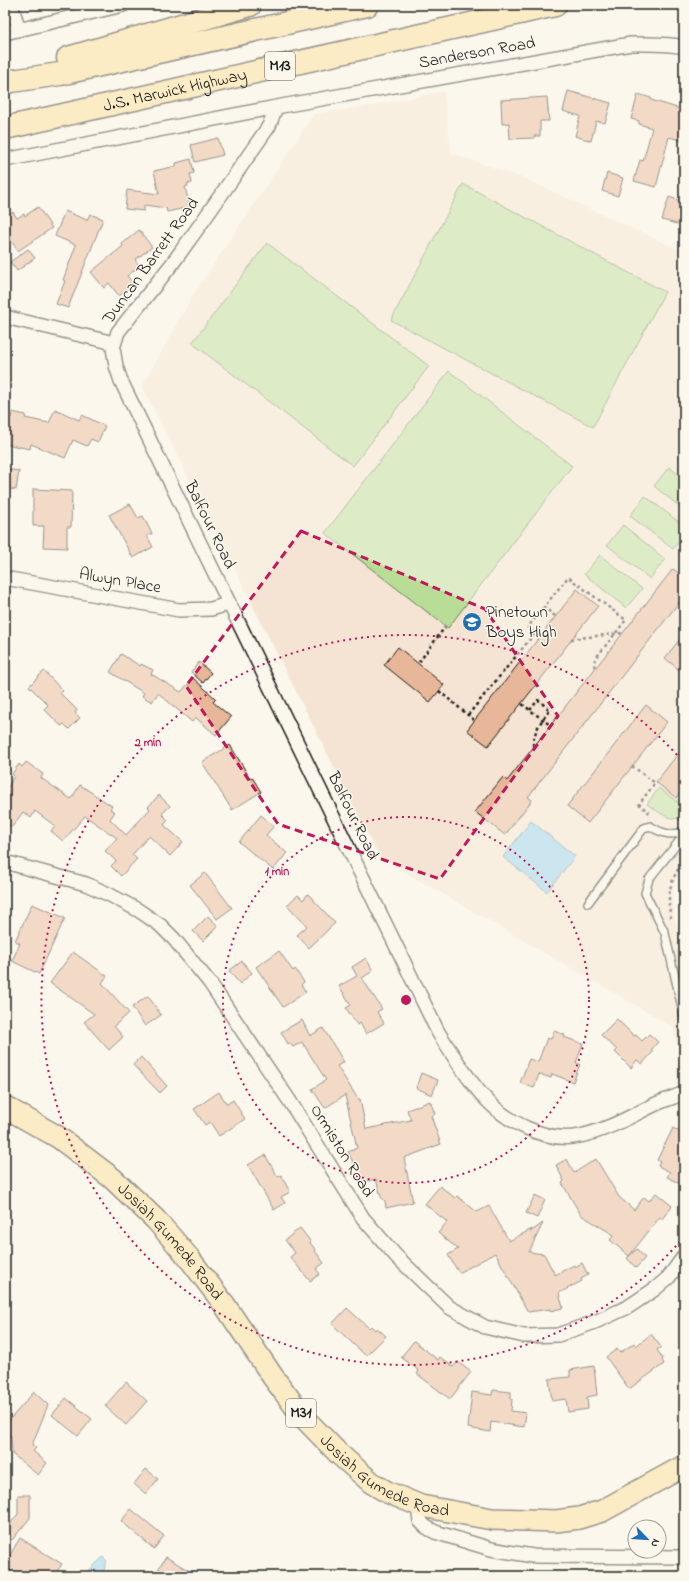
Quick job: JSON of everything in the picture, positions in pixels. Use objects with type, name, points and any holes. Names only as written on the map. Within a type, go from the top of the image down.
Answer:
[{"type":"highway","points":[[5,76],[250,5]]},
{"type":"highway","name":"M13","points":[[5,82],[60,74],[367,5]]},
{"type":"highway","name":"J.S. Marwick Highway","points":[[5,128],[555,5]]},
{"type":"main road","name":"Josiah Gumede Road","points":[[5,1107],[58,1137],[112,1178],[156,1220],[189,1258],[224,1304],[273,1377],[303,1417],[339,1454],[372,1483],[387,1492],[421,1506],[492,1519],[556,1521],[578,1518],[602,1511],[684,1466]]},
{"type":"street","points":[[11,5],[19,29]]},
{"type":"street","points":[[5,33],[123,5]]},
{"type":"street","name":"Sanderson Road","points":[[5,160],[276,107],[632,44],[677,45],[684,47]]},
{"type":"street","name":"Duncan Barrett Road","points":[[5,317],[114,343],[118,332],[172,264],[210,212],[269,126],[276,107]]},
{"type":"street","name":"Balfour Road","points":[[114,343],[113,348],[116,366],[121,381],[228,604],[438,1032],[454,1059],[484,1098],[499,1111],[530,1130],[559,1138],[580,1136],[600,1130],[631,1118],[656,1104],[684,1093]]},
{"type":"street","name":"Alwyn Place","points":[[5,578],[179,610],[212,609],[228,604]]},
{"type":"street","name":"Ormiston Road","points":[[5,862],[86,884],[138,910],[160,925],[174,939],[214,990],[289,1100],[363,1218],[396,1256],[449,1307],[484,1327],[524,1336],[558,1335],[595,1322],[628,1307],[656,1289],[669,1277],[684,1256]]},
{"type":"street","points":[[421,1506],[419,1515],[420,1521],[426,1527],[435,1532],[490,1549],[533,1556],[684,1557]]},
{"type":"lane","points":[[588,903],[644,828],[650,826],[665,834],[676,834],[684,831]]},
{"type":"lane","points":[[684,835],[649,879],[645,893],[665,933],[684,1017]]},
{"type":"path","points":[[539,637],[528,627],[568,577],[626,620],[595,659],[594,669]]},
{"type":"path","points":[[544,607],[555,616]]},
{"type":"path","points":[[419,662],[444,627]]},
{"type":"path","points":[[468,715],[535,633]]},
{"type":"path","points":[[572,639],[622,633]]},
{"type":"path","points":[[439,691],[474,720]]},
{"type":"path","points":[[530,710],[538,700],[550,710],[537,729],[533,740],[533,747]]},
{"type":"path","points":[[522,704],[550,725]]},
{"type":"path","points":[[632,766],[655,783],[639,804],[656,818]]},
{"type":"path","points":[[677,821],[684,816]]},
{"type":"path","points":[[672,923],[668,894],[674,877],[684,861]]},
{"type":"highlighted area","points":[[301,531],[485,609],[558,716],[440,879],[278,824],[186,686]]},
{"type":"shaded area","name":"Pinetown Boys High","points":[[444,91],[451,153],[526,179],[684,252],[684,866],[675,878],[672,903],[684,957],[684,1079],[676,1080],[680,1063],[673,1027],[380,858],[142,386],[193,295],[314,114],[375,105]]},
{"type":"green space","points":[[463,184],[665,292],[593,427],[391,320]]},
{"type":"green space","points":[[267,243],[429,366],[353,466],[192,343]]},
{"type":"green space","points":[[449,371],[572,466],[448,628],[325,533]]},
{"type":"green space","points":[[669,467],[684,479],[684,510],[654,486]]},
{"type":"green space","points":[[645,496],[684,526],[684,535],[673,549],[630,516]]},
{"type":"green space","points":[[623,525],[665,559],[650,579],[607,545]]},
{"type":"green space","points":[[600,555],[642,589],[626,608],[584,574]]},
{"type":"green space","points":[[659,788],[677,802],[684,794],[684,810],[682,816],[672,818],[647,804]]},
{"type":"water","points":[[531,821],[575,856],[547,892],[503,857]]},
{"type":"water","points":[[103,1557],[107,1561],[102,1576],[87,1576],[87,1572]]},
{"type":"building","points":[[568,91],[611,103],[605,123],[596,121],[591,141],[575,136],[580,116],[563,111]]},
{"type":"building","points":[[638,94],[651,98],[651,100],[684,110],[684,141],[669,137],[656,187],[634,181],[640,160],[643,161],[652,128],[639,124],[639,121],[631,119]]},
{"type":"building","points":[[547,97],[549,121],[540,121],[540,136],[534,136],[535,138],[510,139],[509,123],[502,124],[501,100]]},
{"type":"building","points":[[218,138],[223,155],[195,162],[191,145]]},
{"type":"building","points":[[191,159],[194,173],[190,174],[192,183],[187,184],[188,186],[185,187],[190,207],[167,212],[166,208],[144,205],[144,211],[125,209],[127,190],[159,194],[154,171],[176,166],[176,163]]},
{"type":"building","points":[[607,173],[623,178],[618,196],[602,191]]},
{"type":"building","points":[[669,197],[684,202],[684,226],[662,220]]},
{"type":"building","points":[[38,207],[52,228],[18,251],[5,232],[5,217],[13,212],[17,218],[24,214],[25,216]]},
{"type":"building","points":[[65,211],[87,220],[90,214],[103,219],[68,308],[56,304],[76,245],[55,236]]},
{"type":"building","points":[[139,230],[152,247],[135,260],[140,266],[127,276],[134,284],[119,296],[109,283],[104,288],[91,272],[123,246],[122,244]]},
{"type":"building","points":[[28,249],[35,258],[17,271],[10,262]]},
{"type":"building","points":[[55,409],[79,420],[82,415],[105,426],[98,442],[91,439],[87,446],[73,440],[65,458],[31,444],[30,449],[5,444],[5,417],[11,418],[12,412],[26,415],[25,418],[49,423]]},
{"type":"building","points":[[5,469],[19,471],[16,490],[5,488]]},
{"type":"building","points":[[33,489],[72,491],[71,527],[67,527],[67,548],[43,547],[44,526],[33,526]]},
{"type":"building","points":[[130,504],[138,518],[143,516],[152,534],[147,536],[153,547],[133,558],[109,515]]},
{"type":"building","points":[[673,569],[684,577],[684,596],[528,797],[532,800],[505,835],[475,812],[503,777],[507,781]]},
{"type":"building","points":[[577,589],[598,606],[488,746],[467,730]]},
{"type":"building","points":[[684,634],[684,674],[665,658]]},
{"type":"building","points":[[398,647],[444,685],[430,702],[384,665]]},
{"type":"building","points":[[121,654],[140,666],[141,664],[153,670],[151,674],[181,692],[193,678],[216,699],[213,702],[231,717],[216,735],[196,718],[192,722],[158,693],[152,702],[142,696],[144,693],[110,672]]},
{"type":"building","points":[[199,662],[211,673],[203,683],[191,672]]},
{"type":"building","points":[[44,671],[63,691],[60,693],[77,710],[75,713],[80,718],[69,729],[64,724],[61,726],[44,709],[48,705],[29,686]]},
{"type":"building","points":[[646,705],[667,722],[588,823],[567,806]]},
{"type":"building","points":[[230,745],[250,778],[252,777],[261,792],[232,810],[202,762]]},
{"type":"building","points":[[684,746],[684,788],[676,798],[656,782]]},
{"type":"building","points":[[26,762],[43,774],[41,778],[71,799],[80,785],[112,806],[110,809],[115,812],[110,819],[126,835],[150,809],[148,807],[159,795],[170,806],[162,814],[168,820],[164,825],[183,842],[170,856],[149,836],[132,855],[137,859],[121,876],[111,866],[116,861],[105,851],[117,838],[85,816],[63,841],[51,831],[55,826],[35,811],[31,818],[23,812],[12,827],[5,822],[5,803],[10,795],[7,793],[9,791],[7,789],[14,776],[12,774],[19,764],[22,767]]},
{"type":"building","points":[[261,815],[274,826],[266,835],[287,853],[273,870],[239,842]]},
{"type":"building","points":[[205,873],[232,908],[217,919],[190,885]]},
{"type":"building","points":[[308,894],[335,923],[309,948],[297,935],[307,926],[287,905],[298,895],[303,900]]},
{"type":"building","points":[[32,904],[65,918],[39,974],[12,961],[20,943],[15,941]]},
{"type":"building","points":[[208,916],[218,926],[203,941],[193,931]]},
{"type":"building","points":[[279,951],[293,971],[295,969],[304,982],[301,985],[306,992],[283,1007],[256,967]]},
{"type":"building","points":[[73,952],[107,976],[102,983],[129,1013],[114,1026],[123,1037],[109,1050],[84,1022],[94,1014],[50,983]]},
{"type":"building","points":[[366,958],[373,971],[362,978],[382,1009],[377,1012],[384,1023],[366,1034],[360,1023],[357,1025],[346,1008],[351,1005],[339,986],[357,976],[352,967]]},
{"type":"building","points":[[242,961],[252,973],[240,984],[229,971]]},
{"type":"building","points":[[148,996],[161,1015],[145,1026],[132,1007]]},
{"type":"building","points":[[617,1019],[634,1036],[636,1035],[642,1041],[649,1034],[658,1042],[651,1050],[653,1052],[642,1064],[637,1060],[631,1068],[615,1052],[617,1050],[601,1035]]},
{"type":"building","points":[[302,1020],[310,1036],[323,1028],[344,1062],[337,1066],[358,1099],[360,1099],[366,1129],[411,1120],[407,1110],[430,1101],[435,1114],[431,1116],[441,1144],[404,1158],[413,1202],[386,1208],[385,1201],[381,1197],[376,1179],[363,1182],[348,1152],[357,1148],[345,1095],[325,1108],[312,1089],[326,1080],[302,1042],[293,1047],[290,1043],[288,1044],[281,1032]]},
{"type":"building","points":[[554,1031],[565,1035],[564,1037],[583,1044],[576,1063],[580,1064],[573,1082],[552,1074],[551,1078],[539,1074],[534,1088],[520,1083],[529,1059],[538,1062],[547,1038],[551,1039]]},
{"type":"building","points":[[141,1057],[167,1086],[160,1093],[133,1065]]},
{"type":"building","points":[[421,1073],[438,1080],[432,1095],[416,1088]]},
{"type":"building","points":[[219,1092],[227,1104],[233,1100],[245,1119],[219,1136],[210,1122],[205,1125],[194,1109]]},
{"type":"building","points":[[673,1128],[684,1134],[684,1186],[667,1177],[670,1172],[658,1166],[660,1162],[657,1160]]},
{"type":"building","points":[[265,1155],[278,1177],[281,1175],[290,1192],[281,1197],[285,1203],[274,1210],[248,1165]]},
{"type":"building","points":[[567,1159],[574,1173],[596,1159],[619,1197],[634,1210],[644,1197],[649,1201],[656,1193],[672,1206],[662,1219],[660,1217],[629,1256],[610,1240],[614,1235],[581,1215],[562,1183],[564,1181],[556,1165]]},
{"type":"building","points":[[440,1186],[455,1198],[457,1196],[477,1212],[489,1206],[509,1241],[532,1229],[530,1232],[543,1223],[529,1252],[544,1254],[555,1275],[574,1265],[575,1267],[582,1263],[588,1275],[581,1279],[582,1281],[559,1293],[563,1308],[550,1311],[550,1309],[528,1312],[495,1253],[459,1273],[448,1255],[458,1249],[438,1233],[447,1222],[425,1204]]},
{"type":"building","points":[[535,1195],[545,1200],[537,1218],[526,1213]]},
{"type":"building","points":[[300,1228],[324,1263],[316,1269],[320,1274],[310,1281],[290,1257],[295,1253],[285,1240]]},
{"type":"building","points":[[637,1249],[645,1258],[636,1268],[627,1258]]},
{"type":"building","points":[[347,1308],[369,1328],[371,1326],[375,1330],[377,1328],[386,1336],[366,1356],[332,1324]]},
{"type":"building","points":[[651,1334],[661,1347],[657,1350],[663,1359],[664,1364],[629,1389],[606,1357],[617,1349],[620,1353],[634,1343],[636,1346]]},
{"type":"building","points":[[414,1341],[438,1360],[440,1357],[453,1367],[458,1362],[471,1372],[450,1399],[417,1374],[419,1371],[401,1357]]},
{"type":"building","points":[[594,1366],[597,1395],[587,1397],[588,1409],[568,1412],[566,1399],[552,1401],[549,1379],[570,1377],[570,1370]]},
{"type":"building","points":[[126,1382],[147,1401],[126,1425],[105,1406]]},
{"type":"building","points":[[493,1390],[511,1392],[511,1411],[526,1413],[524,1427],[491,1422],[490,1432],[468,1428],[472,1392],[492,1395]]},
{"type":"building","points":[[34,1392],[48,1405],[32,1445],[36,1448],[33,1451],[47,1463],[38,1475],[12,1454],[11,1436],[5,1431],[5,1425]]},
{"type":"building","points":[[66,1398],[92,1419],[78,1436],[52,1415]]},
{"type":"building","points":[[146,1469],[158,1479],[146,1494],[134,1484]]},
{"type":"building","points":[[18,1495],[30,1495],[30,1518],[12,1540],[5,1534],[5,1530],[18,1514]]},
{"type":"building","points":[[131,1509],[164,1536],[154,1549],[121,1521]]},
{"type":"building","points":[[20,1538],[62,1564],[54,1576],[5,1576],[5,1563]]},
{"type":"building","points":[[166,1557],[198,1576],[154,1576]]},
{"type":"place","name":"Pinetown Boys High","points":[[472,622]]}]
